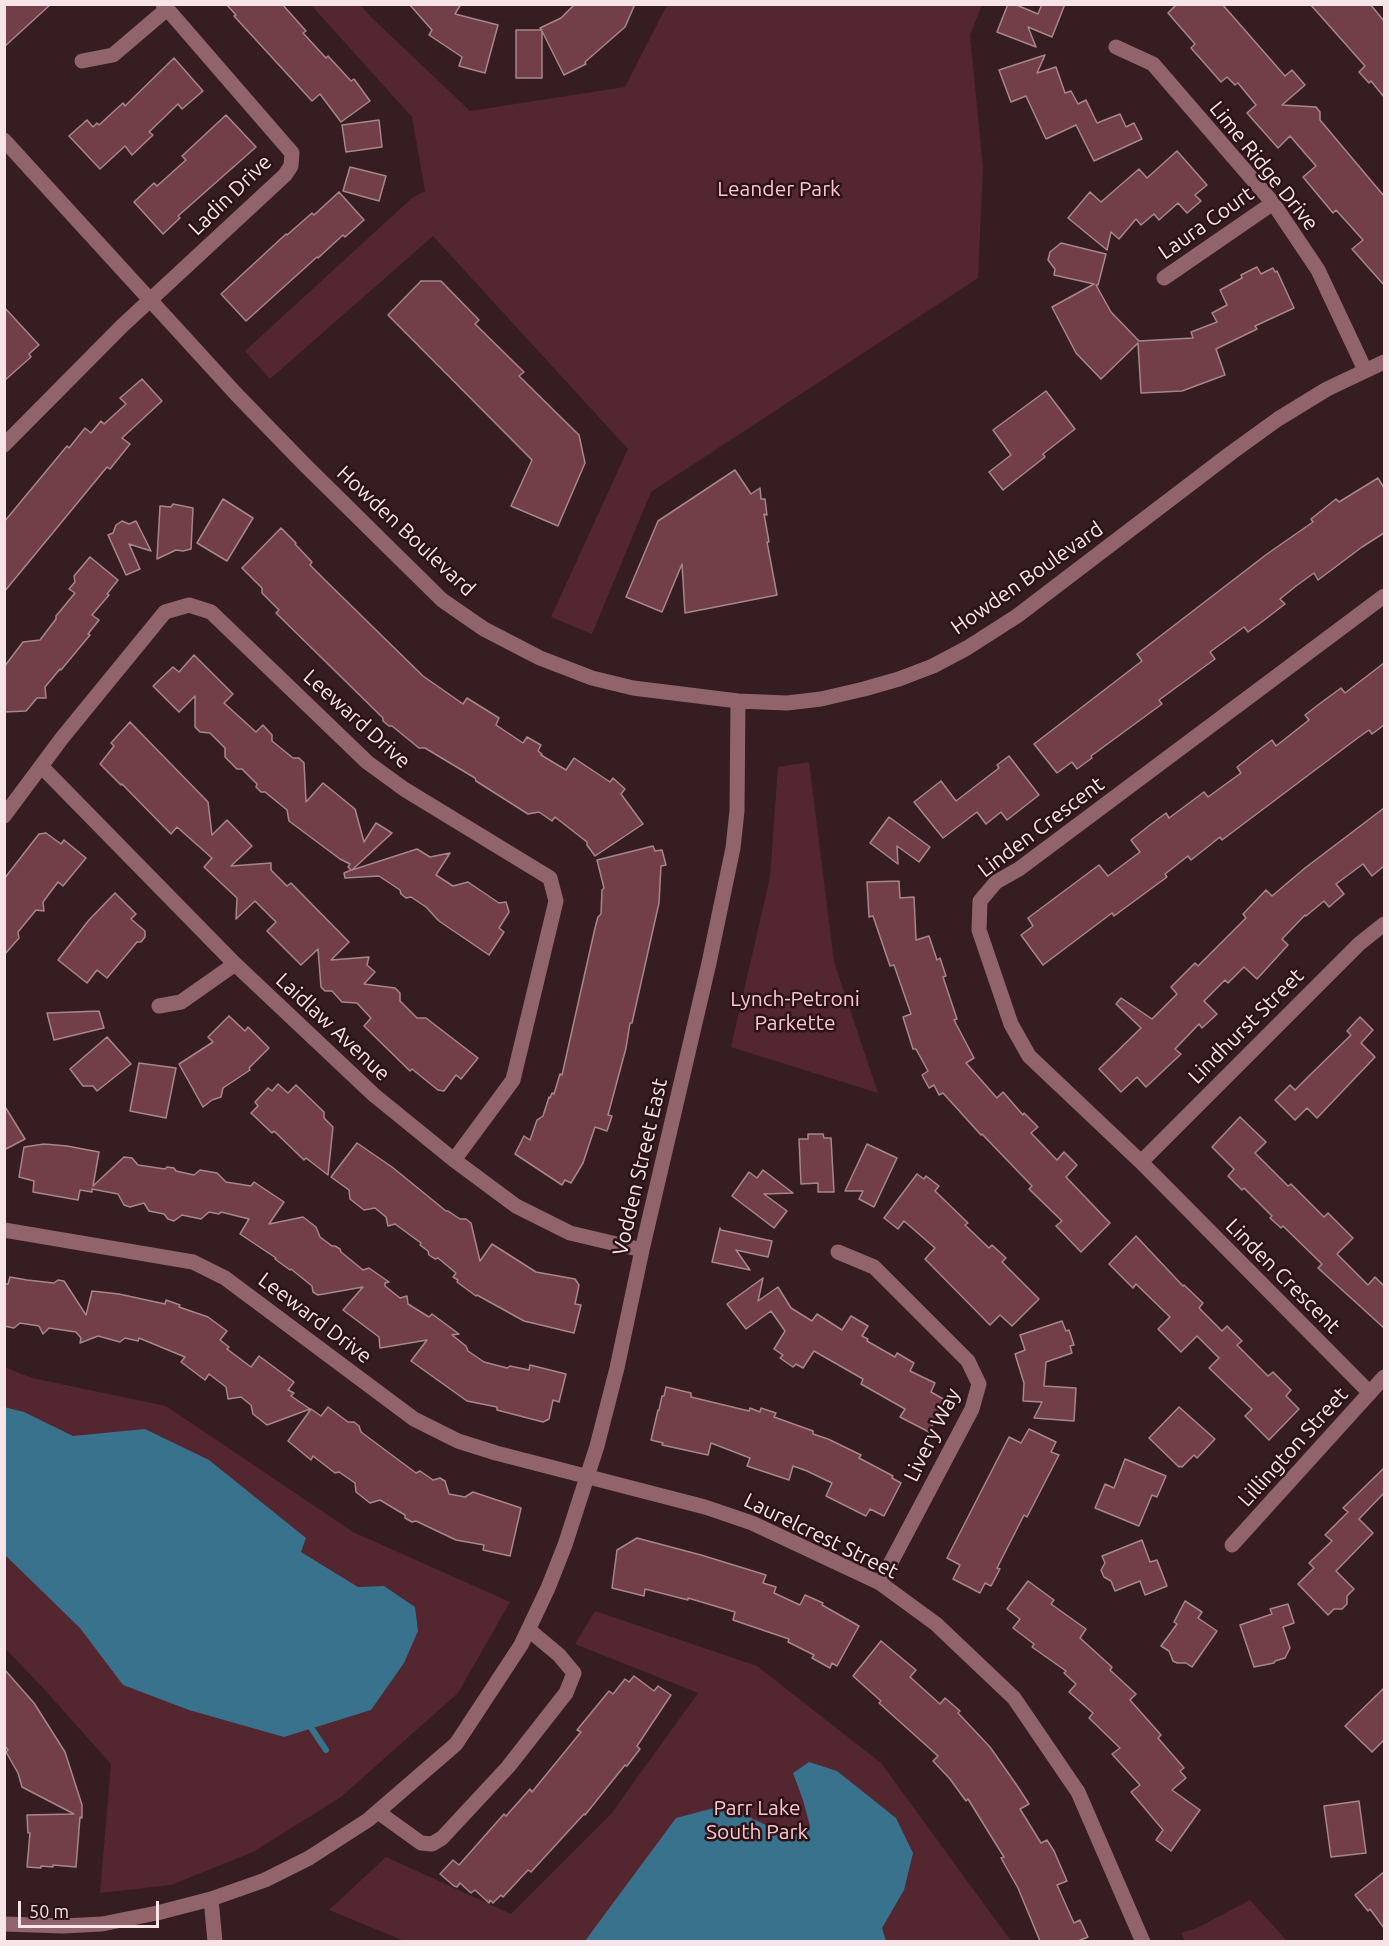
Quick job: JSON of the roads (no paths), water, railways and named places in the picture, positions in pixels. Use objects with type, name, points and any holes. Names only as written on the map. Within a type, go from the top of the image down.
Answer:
[{"type":"street","points":[[82,61],[113,55],[165,7]]},
{"type":"street","name":"Ladin Drive","points":[[151,300],[285,175],[291,166],[292,153],[165,7]]},
{"type":"street","name":"Lime Ridge Drive","points":[[1116,47],[1153,64],[1272,203],[1318,270],[1365,370]]},
{"type":"street","name":"Howden Boulevard","points":[[4,140],[304,464],[442,600],[476,623],[540,658],[592,678],[633,688],[738,701],[787,703],[821,699],[864,689],[900,679],[933,666],[967,648],[1017,616],[1269,426],[1327,389],[1384,362]]},
{"type":"street","name":"Laura Court","points":[[1164,278],[1272,203]]},
{"type":"street","points":[[5,442],[151,300]]},
{"type":"street","name":"Linden Crescent","points":[[1370,1393],[1141,1162],[1029,1056],[1011,1024],[979,930],[980,901],[996,882],[1028,862],[1384,596]]},
{"type":"street","name":"Leeward Drive","points":[[4,816],[62,738],[165,612],[189,605],[211,612],[367,762],[404,789],[550,878],[556,901],[513,1080],[454,1160]]},
{"type":"street","name":"Vodden Street East","points":[[4,1924],[63,1926],[102,1924],[157,1913],[211,1899],[264,1880],[309,1858],[368,1820],[456,1744],[521,1645],[552,1577],[587,1477],[602,1430],[617,1368],[733,848],[737,811],[738,701]]},
{"type":"street","name":"Laidlaw Avenue","points":[[42,767],[235,964],[374,1095],[454,1160],[516,1206],[570,1233],[642,1250]]},
{"type":"street","name":"Lindhurst Street","points":[[1141,1162],[1359,944],[1384,924]]},
{"type":"street","points":[[159,1006],[181,1002],[235,964]]},
{"type":"street","name":"Leeward Drive","points":[[4,1230],[193,1262],[225,1278],[414,1419],[458,1441],[587,1477]]},
{"type":"street","name":"Livery Way","points":[[838,1252],[874,1267],[968,1361],[979,1384],[972,1409],[880,1583]]},
{"type":"street","name":"Lillington Street","points":[[1232,1545],[1384,1377]]},
{"type":"street","name":"Laurelcrest Street","points":[[587,1477],[705,1507],[752,1523],[880,1583],[936,1624],[1014,1698],[1078,1792],[1143,1941]]},
{"type":"street","points":[[378,1812],[421,1843],[432,1844],[442,1838],[508,1767],[566,1693],[574,1673],[559,1655],[528,1630]]},
{"type":"street","points":[[211,1899],[215,1941]]},
{"type":"water","points":[[4,1407],[24,1412],[73,1436],[145,1429],[209,1460],[306,1538],[301,1552],[358,1587],[384,1586],[415,1607],[418,1631],[404,1663],[371,1710],[284,1737],[189,1710],[123,1685],[80,1628],[5,1555]]},
{"type":"water","points":[[809,1762],[837,1771],[896,1818],[913,1853],[904,1890],[882,1928],[886,1941],[585,1941],[676,1818],[718,1807],[751,1818],[792,1837],[810,1826],[793,1773]]},
{"type":"waterway","points":[[308,1723],[326,1750]]},
{"type":"park label","name":"Leander Park","points":[[779,189]]},
{"type":"park label","name":"Lynch-Petroni Parkette","points":[[795,1011]]},
{"type":"park label","name":"Parr Lake South Park","points":[[757,1820]]}]
